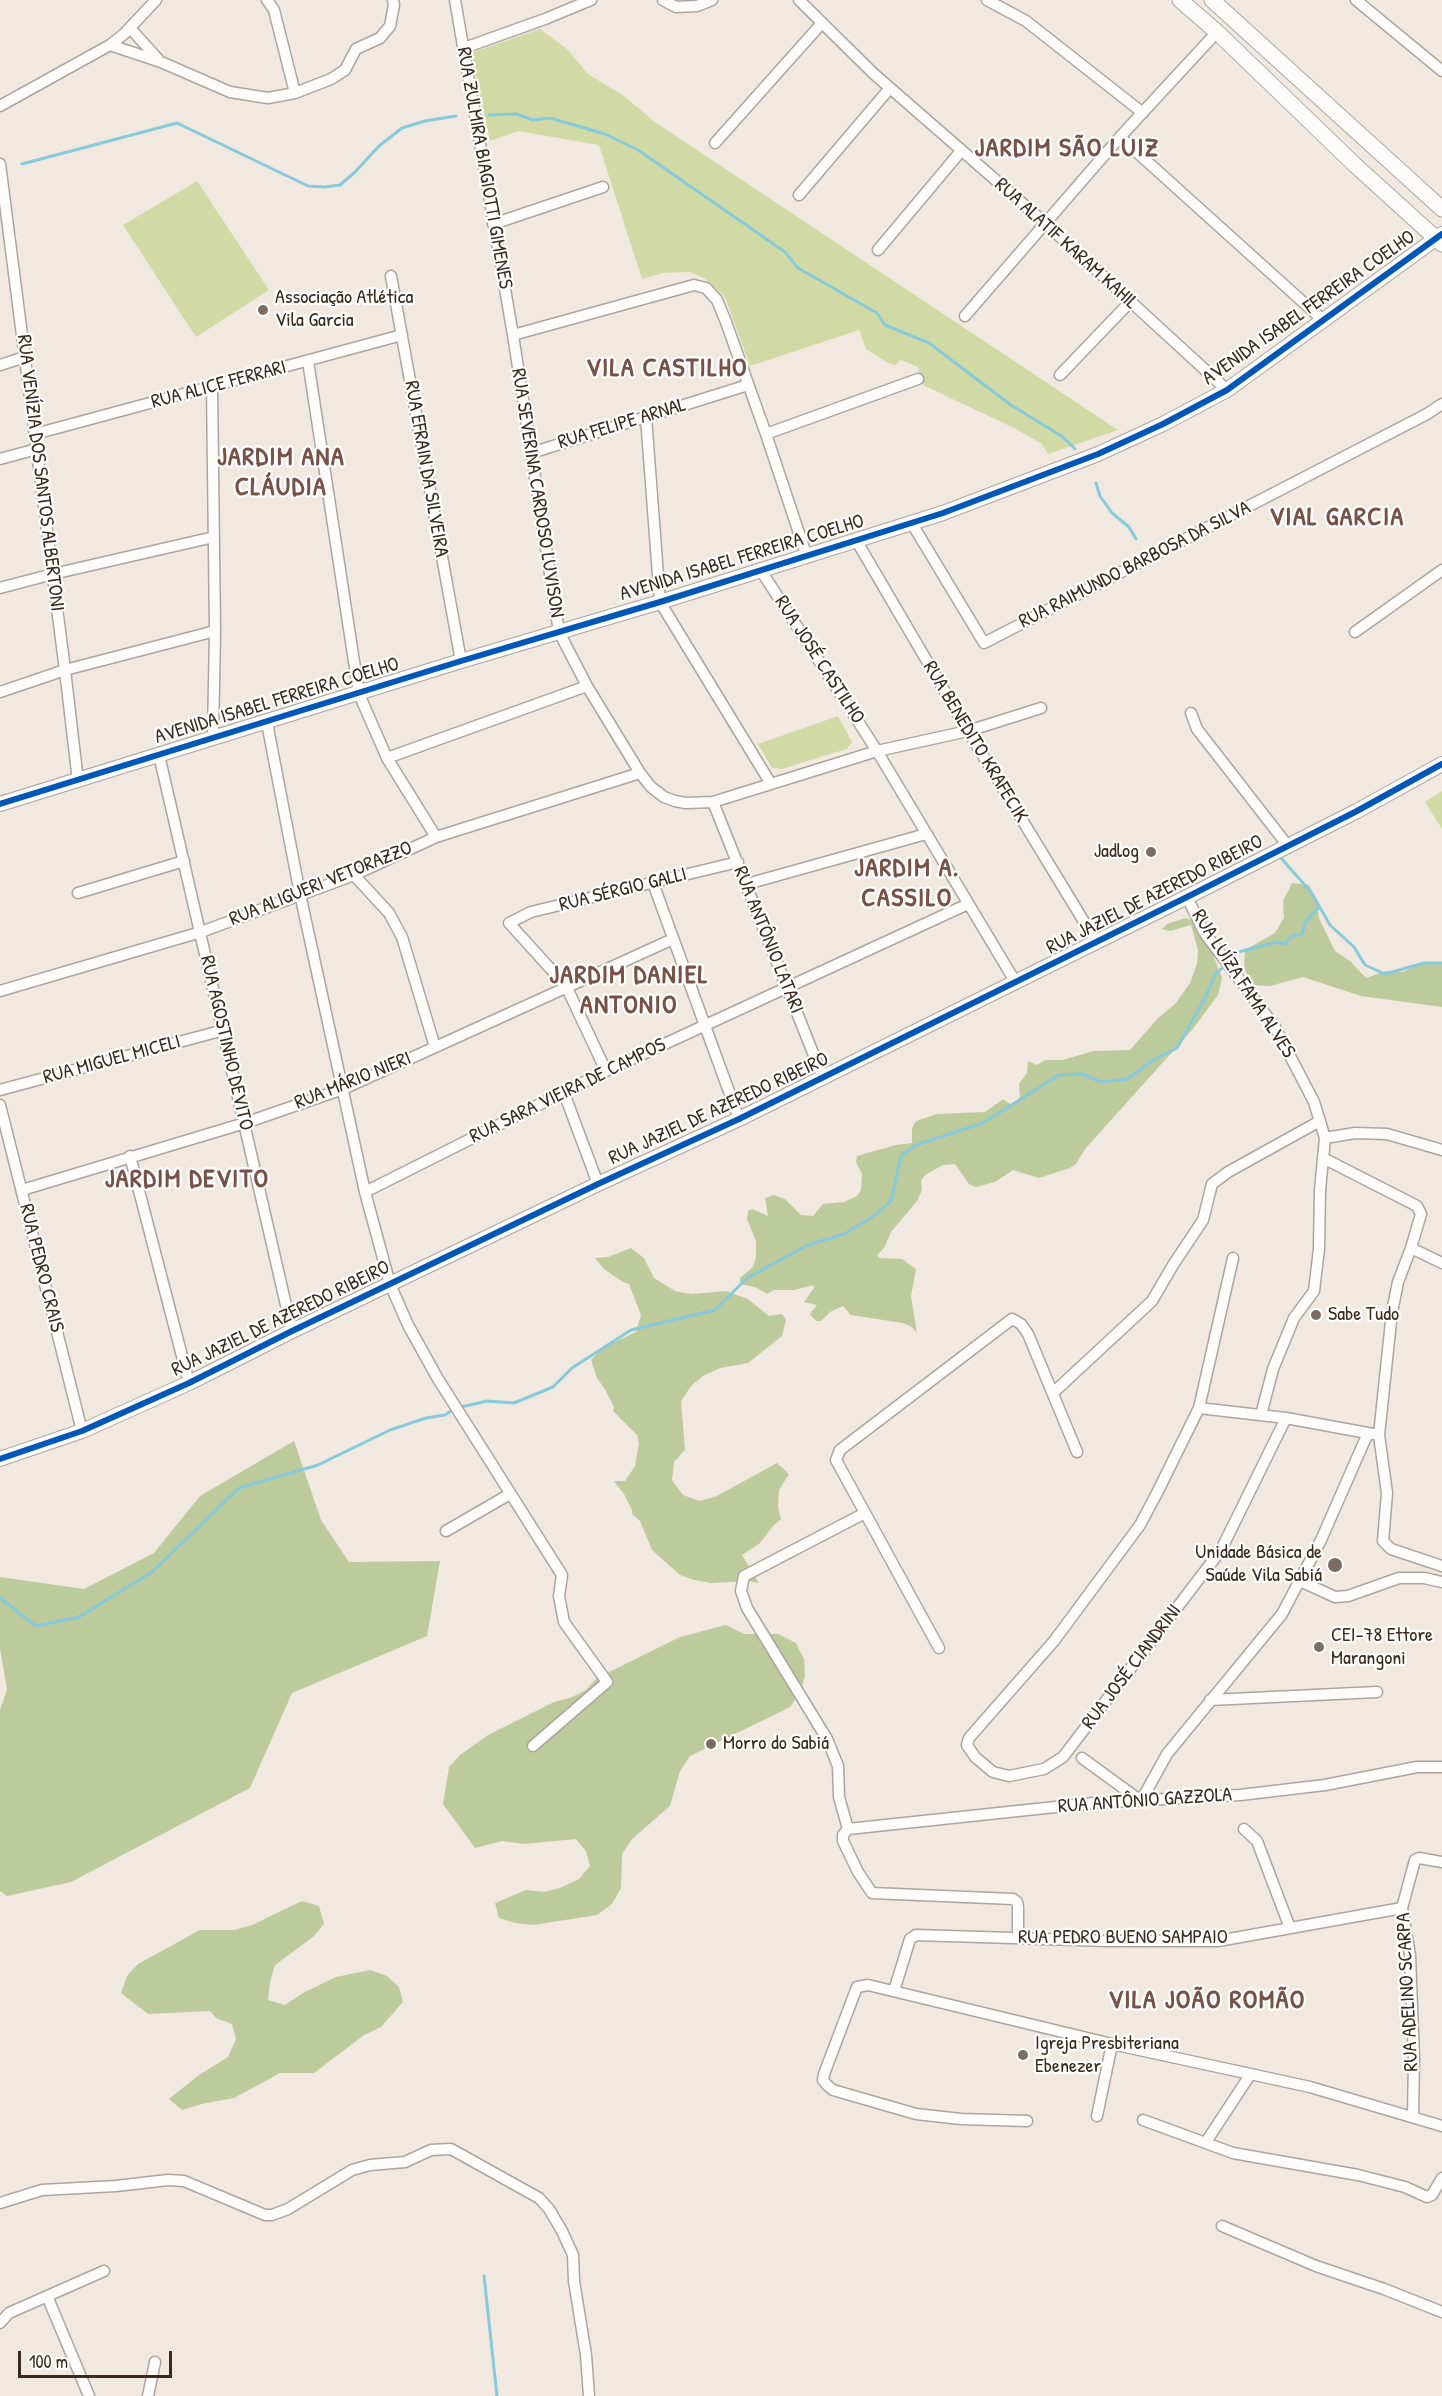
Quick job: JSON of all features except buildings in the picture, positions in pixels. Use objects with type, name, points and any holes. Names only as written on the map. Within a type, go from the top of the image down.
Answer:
[{"type":"main road","points":[[1180,0],[1217,32],[1355,165],[1440,239]]},
{"type":"main road","points":[[1212,0],[1442,209]]},
{"type":"street","points":[[0,106],[110,45],[130,28],[156,0]]},
{"type":"street","points":[[267,0],[274,10],[295,93]]},
{"type":"street","points":[[110,45],[161,62],[230,92],[268,98],[295,93],[331,79],[345,70],[356,49],[380,39],[390,26],[393,0]]},
{"type":"street","name":"RUA ZULMIRA BIAGIOTTI GIMENES","points":[[455,0],[513,335]]},
{"type":"street","points":[[464,48],[591,0]]},
{"type":"street","points":[[663,0],[676,8],[697,6],[712,0]]},
{"type":"street","name":"RUA ALATIF KARAM KAHIL","points":[[799,0],[890,88],[1045,223],[1227,390]]},
{"type":"street","points":[[987,0],[1026,21],[1143,113]]},
{"type":"street","points":[[1356,0],[1442,71]]},
{"type":"street","points":[[715,143],[822,23]]},
{"type":"street","points":[[130,28],[161,62]]},
{"type":"street","points":[[965,316],[1120,137],[1217,32]]},
{"type":"street","points":[[799,195],[890,88]]},
{"type":"street","points":[[1120,137],[1324,321]]},
{"type":"street","points":[[878,250],[961,151]]},
{"type":"street","name":"RUA VENÍZIA DOS SANTOS ALBERTONI","points":[[0,164],[4,243],[25,357],[78,781]]},
{"type":"street","points":[[492,224],[603,187]]},
{"type":"street","name":"AVENIDA ISABEL FERREIRA COELHO","points":[[0,804],[943,513],[1098,454],[1163,424],[1227,390],[1440,239]]},
{"type":"street","name":"RUA EFRAIN DA SILVEIRA","points":[[391,276],[461,661]]},
{"type":"street","points":[[513,335],[694,285],[706,288],[717,300],[766,434],[806,554]]},
{"type":"street","points":[[1060,375],[1130,302]]},
{"type":"street","name":"RUA ALICE FERRARI","points":[[35,434],[402,335]]},
{"type":"street","name":"RUA SEVERINA CARDOSO LUVISON","points":[[513,335],[559,632],[587,686],[640,773],[664,797],[686,803],[713,802],[877,751],[968,730],[1041,708]]},
{"type":"street","points":[[0,365],[25,357]]},
{"type":"street","points":[[308,361],[359,694],[387,758],[436,837]]},
{"type":"street","points":[[766,434],[918,379]]},
{"type":"street","name":"RUA FELIPE ARNAL","points":[[531,453],[748,385]]},
{"type":"street","points":[[212,386],[215,631],[213,737]]},
{"type":"street","name":"RUA RAIMUNDO BARBOSA DA SILVA","points":[[911,522],[984,643],[1427,414],[1442,404]]},
{"type":"street","points":[[646,417],[660,602],[771,784]]},
{"type":"street","points":[[0,459],[37,449]]},
{"type":"street","points":[[0,588],[214,537]]},
{"type":"street","name":"RUA BENEDITO KRAFECIK","points":[[856,540],[1097,943]]},
{"type":"street","name":"RUA JOSÉ CASTILHO","points":[[760,569],[877,751],[1016,983]]},
{"type":"street","points":[[1355,632],[1442,570]]},
{"type":"street","points":[[0,692],[65,670],[215,631]]},
{"type":"street","points":[[387,758],[587,686]]},
{"type":"street","points":[[1191,713],[1197,729],[1288,846]]},
{"type":"street","points":[[267,723],[300,894],[365,1191],[390,1284],[424,1355],[562,1575],[559,1596],[564,1622],[607,1682],[533,1746]]},
{"type":"street","name":"RUA AGOSTINHO DEVITO","points":[[159,756],[292,1331]]},
{"type":"street","name":"RUA JAZIEL DE AZEREDO RIBEIRO","points":[[0,1459],[82,1431],[189,1383],[598,1184],[739,1119],[1097,943],[1288,846],[1442,764]]},
{"type":"street","name":"RUA ALIGUERI VETORAZZO","points":[[0,990],[201,932],[354,874],[436,837],[640,773]]},
{"type":"street","name":"RUA ANTÔNIO LATARI","points":[[713,802],[823,1078]]},
{"type":"street","points":[[747,884],[926,834]]},
{"type":"street","points":[[78,893],[184,861]]},
{"type":"street","name":"RUA SÉRGIO GALLI","points":[[566,986],[509,923],[531,912],[738,862]]},
{"type":"street","points":[[354,874],[389,913],[402,937],[435,1047]]},
{"type":"street","points":[[652,883],[739,1119]]},
{"type":"street","name":"RUA LUÍZA FAMA ALVES","points":[[1187,897],[1204,932],[1275,1027],[1314,1102],[1325,1138]]},
{"type":"street","name":"RUA SARA VIEIRA DE CAMPOS","points":[[365,1191],[606,1071],[969,904]]},
{"type":"street","name":"RUA MÁRIO NIERI","points":[[22,1190],[245,1123],[343,1089],[673,939]]},
{"type":"street","points":[[566,986],[606,1071]]},
{"type":"street","name":"RUA MIGUEL MICELI","points":[[0,1090],[224,1030]]},
{"type":"street","points":[[564,1092],[598,1184]]},
{"type":"street","name":"RUA PEDRO CRAIS","points":[[0,1105],[82,1431]]},
{"type":"street","points":[[1054,1392],[1152,1301],[1203,1220],[1212,1184],[1228,1172],[1320,1121]]},
{"type":"street","points":[[1261,1415],[1274,1369],[1294,1318],[1314,1291],[1325,1138],[1355,1133],[1387,1134],[1442,1150]]},
{"type":"street","points":[[130,1156],[189,1383]]},
{"type":"street","points":[[1072,1744],[1082,1758],[1142,1801],[1167,1754],[1282,1614],[1373,1434],[1398,1282],[1421,1214],[1417,1206],[1323,1158]]},
{"type":"street","points":[[1411,1248],[1442,1263]]},
{"type":"street","points":[[1082,1758],[1063,1757],[1044,1769],[1022,1774],[1000,1775],[975,1757],[968,1745],[969,1738],[1054,1641],[1140,1525],[1198,1408],[1233,1258]]},
{"type":"street","points":[[939,1648],[836,1460],[840,1450],[1012,1319],[1022,1324],[1028,1334],[1077,1452]]},
{"type":"street","points":[[1198,1408],[1286,1418],[1373,1434]]},
{"type":"street","name":"RUA JOSÉ CIANDRINI","points":[[1063,1757],[1221,1550],[1286,1418]]},
{"type":"street","points":[[1373,1434],[1387,1493],[1383,1541],[1391,1549],[1442,1566]]},
{"type":"street","points":[[446,1532],[510,1494]]},
{"type":"street","points":[[866,1513],[744,1576],[741,1591],[747,1608],[827,1738],[838,1766],[839,1797],[848,1829],[843,1835],[843,1841],[858,1872],[872,1893],[1012,1899],[1017,1902],[1018,1907],[1018,1937]]},
{"type":"street","points":[[1300,1581],[1335,1597],[1348,1596],[1399,1578],[1424,1578],[1442,1582]]},
{"type":"street","points":[[1210,1700],[1377,1692]]},
{"type":"street","name":"RUA ANTÔNIO GAZZOLA","points":[[848,1829],[988,1813],[1291,1790],[1417,1767],[1442,1767]]},
{"type":"street","points":[[1244,1829],[1257,1841],[1290,1928]]},
{"type":"street","name":"RUA ADELINO SCARPA","points":[[1413,2117],[1414,2058],[1410,1955],[1402,1908],[1415,1860],[1419,1858],[1442,1862]]},
{"type":"street","name":"RUA PEDRO BUENO SAMPAIO","points":[[894,1991],[910,1939],[913,1936],[1107,1941],[1218,1941],[1402,1908]]},
{"type":"street","points":[[1027,2121],[961,2119],[916,2114],[833,2090],[827,2085],[824,2074],[855,1991],[861,1985],[868,1985],[1112,2044],[1310,2087],[1442,2126]]},
{"type":"street","points":[[1097,2116],[1112,2044]]},
{"type":"street","points":[[1206,2142],[1250,2075]]},
{"type":"street","points":[[1143,2120],[1233,2153],[1358,2175],[1406,2187],[1430,2197],[1442,2178]]},
{"type":"street","points":[[0,2203],[42,2190],[116,2186],[168,2180],[194,2185],[265,2215],[272,2215],[288,2209],[352,2170],[370,2164],[405,2162],[431,2150],[451,2149],[539,2198],[549,2209],[567,2239],[573,2255],[589,2396]]},
{"type":"street","points":[[1222,2226],[1316,2266],[1442,2312]]},
{"type":"street","points":[[0,2323],[9,2313],[104,2271]]},
{"type":"street","points":[[47,2296],[89,2396]]},
{"type":"street","points":[[148,2396],[155,2362]]},
{"type":"green space","points":[[540,29],[567,49],[588,74],[624,96],[655,122],[1118,430],[1048,454],[1042,444],[1014,428],[923,385],[918,367],[901,360],[895,365],[888,363],[866,349],[859,330],[750,366],[725,297],[704,278],[690,272],[663,273],[642,279],[599,145],[518,131],[490,141],[471,53]]},
{"type":"green space","points":[[197,181],[269,290],[196,337],[123,225]]},
{"type":"green space","points":[[838,716],[852,742],[847,749],[782,769],[772,768],[758,744]]},
{"type":"green space","points":[[1442,791],[1442,829],[1425,802]]},
{"type":"green space","points":[[1292,883],[1309,885],[1317,901],[1319,918],[1335,951],[1350,961],[1366,978],[1386,971],[1403,972],[1420,964],[1442,963],[1442,1007],[1361,996],[1303,977],[1270,986],[1252,985],[1244,968],[1245,950],[1275,933],[1284,918],[1283,901]]},
{"type":"green space","points":[[1185,918],[1191,920],[1212,952],[1222,978],[1218,995],[1192,1030],[1085,1149],[1076,1164],[1039,1178],[1013,1170],[995,1182],[976,1187],[969,1184],[955,1164],[943,1165],[925,1175],[921,1181],[922,1190],[917,1201],[891,1232],[884,1248],[877,1255],[880,1258],[902,1259],[916,1269],[911,1296],[917,1333],[912,1327],[903,1323],[851,1315],[843,1306],[830,1312],[821,1321],[816,1321],[810,1314],[817,1305],[804,1302],[814,1288],[813,1285],[794,1290],[774,1290],[767,1294],[755,1287],[740,1284],[740,1278],[753,1267],[756,1257],[756,1241],[747,1219],[748,1211],[752,1209],[768,1216],[765,1198],[774,1195],[785,1199],[801,1215],[813,1216],[823,1204],[844,1202],[857,1196],[861,1190],[862,1174],[856,1162],[857,1156],[912,1143],[912,1128],[916,1121],[937,1114],[985,1112],[1003,1099],[1010,1104],[1017,1102],[1020,1097],[1019,1084],[1027,1073],[1028,1061],[1037,1065],[1045,1060],[1062,1060],[1094,1051],[1130,1050],[1158,1018],[1175,1004],[1190,983],[1197,964],[1198,950],[1191,925],[1170,931],[1162,929],[1167,924]]},
{"type":"green space","points":[[631,1248],[644,1258],[654,1278],[675,1291],[691,1294],[726,1291],[748,1299],[769,1316],[782,1314],[786,1320],[782,1336],[748,1363],[720,1368],[703,1376],[691,1386],[681,1401],[685,1450],[674,1462],[672,1480],[683,1495],[699,1501],[715,1497],[777,1463],[789,1474],[779,1490],[778,1507],[781,1519],[760,1543],[742,1555],[759,1583],[748,1581],[711,1583],[680,1575],[652,1550],[640,1521],[632,1514],[624,1494],[614,1481],[625,1481],[635,1466],[639,1443],[637,1435],[613,1411],[614,1407],[597,1378],[591,1360],[602,1348],[636,1332],[641,1315],[629,1284],[604,1269],[595,1258],[608,1257]]},
{"type":"green space","points":[[294,1441],[321,1520],[349,1562],[440,1561],[427,1636],[292,1693],[250,1788],[71,1882],[7,1896],[0,1891],[0,1710],[7,1689],[0,1649],[0,1577],[84,1589],[154,1553],[200,1496]]},
{"type":"green space","points":[[726,1625],[744,1634],[778,1634],[796,1643],[804,1659],[805,1676],[800,1692],[790,1707],[690,1756],[680,1771],[670,1806],[632,1839],[622,1854],[621,1888],[612,1904],[597,1915],[533,1925],[499,1918],[495,1903],[526,1890],[544,1892],[560,1888],[579,1879],[590,1866],[586,1851],[576,1839],[524,1844],[502,1841],[475,1848],[443,1804],[449,1767],[460,1755],[488,1735],[554,1702],[570,1698],[586,1690],[597,1678],[680,1637]]},
{"type":"green space","points":[[302,1901],[319,1906],[324,1924],[313,1937],[275,1965],[268,2000],[285,2005],[303,1993],[336,1977],[370,1970],[387,1976],[399,1987],[403,2002],[381,2027],[364,2035],[314,2073],[280,2073],[234,2098],[182,2110],[169,2099],[199,2075],[228,2057],[236,2039],[232,2024],[216,2018],[210,2011],[148,2014],[121,1993],[127,1976],[138,1964],[200,1930],[234,1930],[252,1925]]},
{"type":"waterway","points":[[489,115],[516,114],[533,120],[550,118],[605,134],[638,150],[785,252],[798,268],[877,313],[885,325],[929,343],[1011,405],[1063,437],[1075,449]]},
{"type":"waterway","points":[[22,164],[177,123],[308,186],[324,187],[340,185],[379,146],[402,128],[425,121],[456,116]]},
{"type":"waterway","points":[[1096,483],[1100,496],[1112,513],[1129,527],[1136,539]]},
{"type":"waterway","points":[[1281,858],[1311,892],[1330,925],[1354,947],[1365,965],[1385,974],[1424,963],[1442,963]]},
{"type":"waterway","points":[[461,1407],[487,1401],[514,1403],[553,1387],[572,1368],[631,1330],[715,1310],[747,1278],[808,1245],[844,1234],[874,1216],[891,1201],[901,1156],[916,1145],[983,1123],[1059,1075],[1082,1074],[1101,1082],[1127,1079],[1155,1059],[1177,1048],[1215,975],[1238,952],[1277,942],[1285,944],[1292,936],[1302,934],[1306,921],[1319,907]]},
{"type":"waterway","points":[[0,1598],[36,1626],[79,1617],[152,1572],[239,1488],[318,1465],[390,1430],[426,1418],[445,1415],[454,1409]]},
{"type":"waterway","points":[[484,2276],[497,2396]]},
{"type":"cycle path","points":[[0,804],[943,513],[1098,454],[1163,424],[1227,390],[1442,234]]},
{"type":"cycle path","points":[[0,1459],[82,1431],[189,1383],[598,1184],[739,1119],[1187,897],[1357,811],[1442,764]]},
{"type":"place","name":"Associação Atlética Vila Garcia","points":[[263,310]]},
{"type":"place","name":"Jadlog","points":[[1151,852]]},
{"type":"place","name":"Sabe Tudo","points":[[1316,1315]]},
{"type":"place","name":"Unidade Básica de Saúde Vila Sabiá","points":[[1335,1565]]},
{"type":"place","name":"CEI-78 Ettore Marangoni","points":[[1319,1647]]},
{"type":"place","name":"Morro do Sabiá","points":[[711,1744]]},
{"type":"place","name":"Igreja Presbiteriana Ebenezer","points":[[1023,2055]]},
{"type":"district","name":"JARDIM SÃO LUIZ","points":[[1067,149]]},
{"type":"district","name":"VILA CASTILHO","points":[[667,369]]},
{"type":"district","name":"JARDIM ANA CLÁUDIA","points":[[281,472]]},
{"type":"district","name":"VIAL GARCIA","points":[[1337,518]]},
{"type":"district","name":"JARDIM A. CASSILO","points":[[907,884]]},
{"type":"district","name":"JARDIM DANIEL ANTONIO","points":[[629,991]]},
{"type":"district","name":"JARDIM DEVITO","points":[[187,1180]]},
{"type":"district","name":"VILA JOÃO ROMÃO","points":[[1207,2001]]}]
